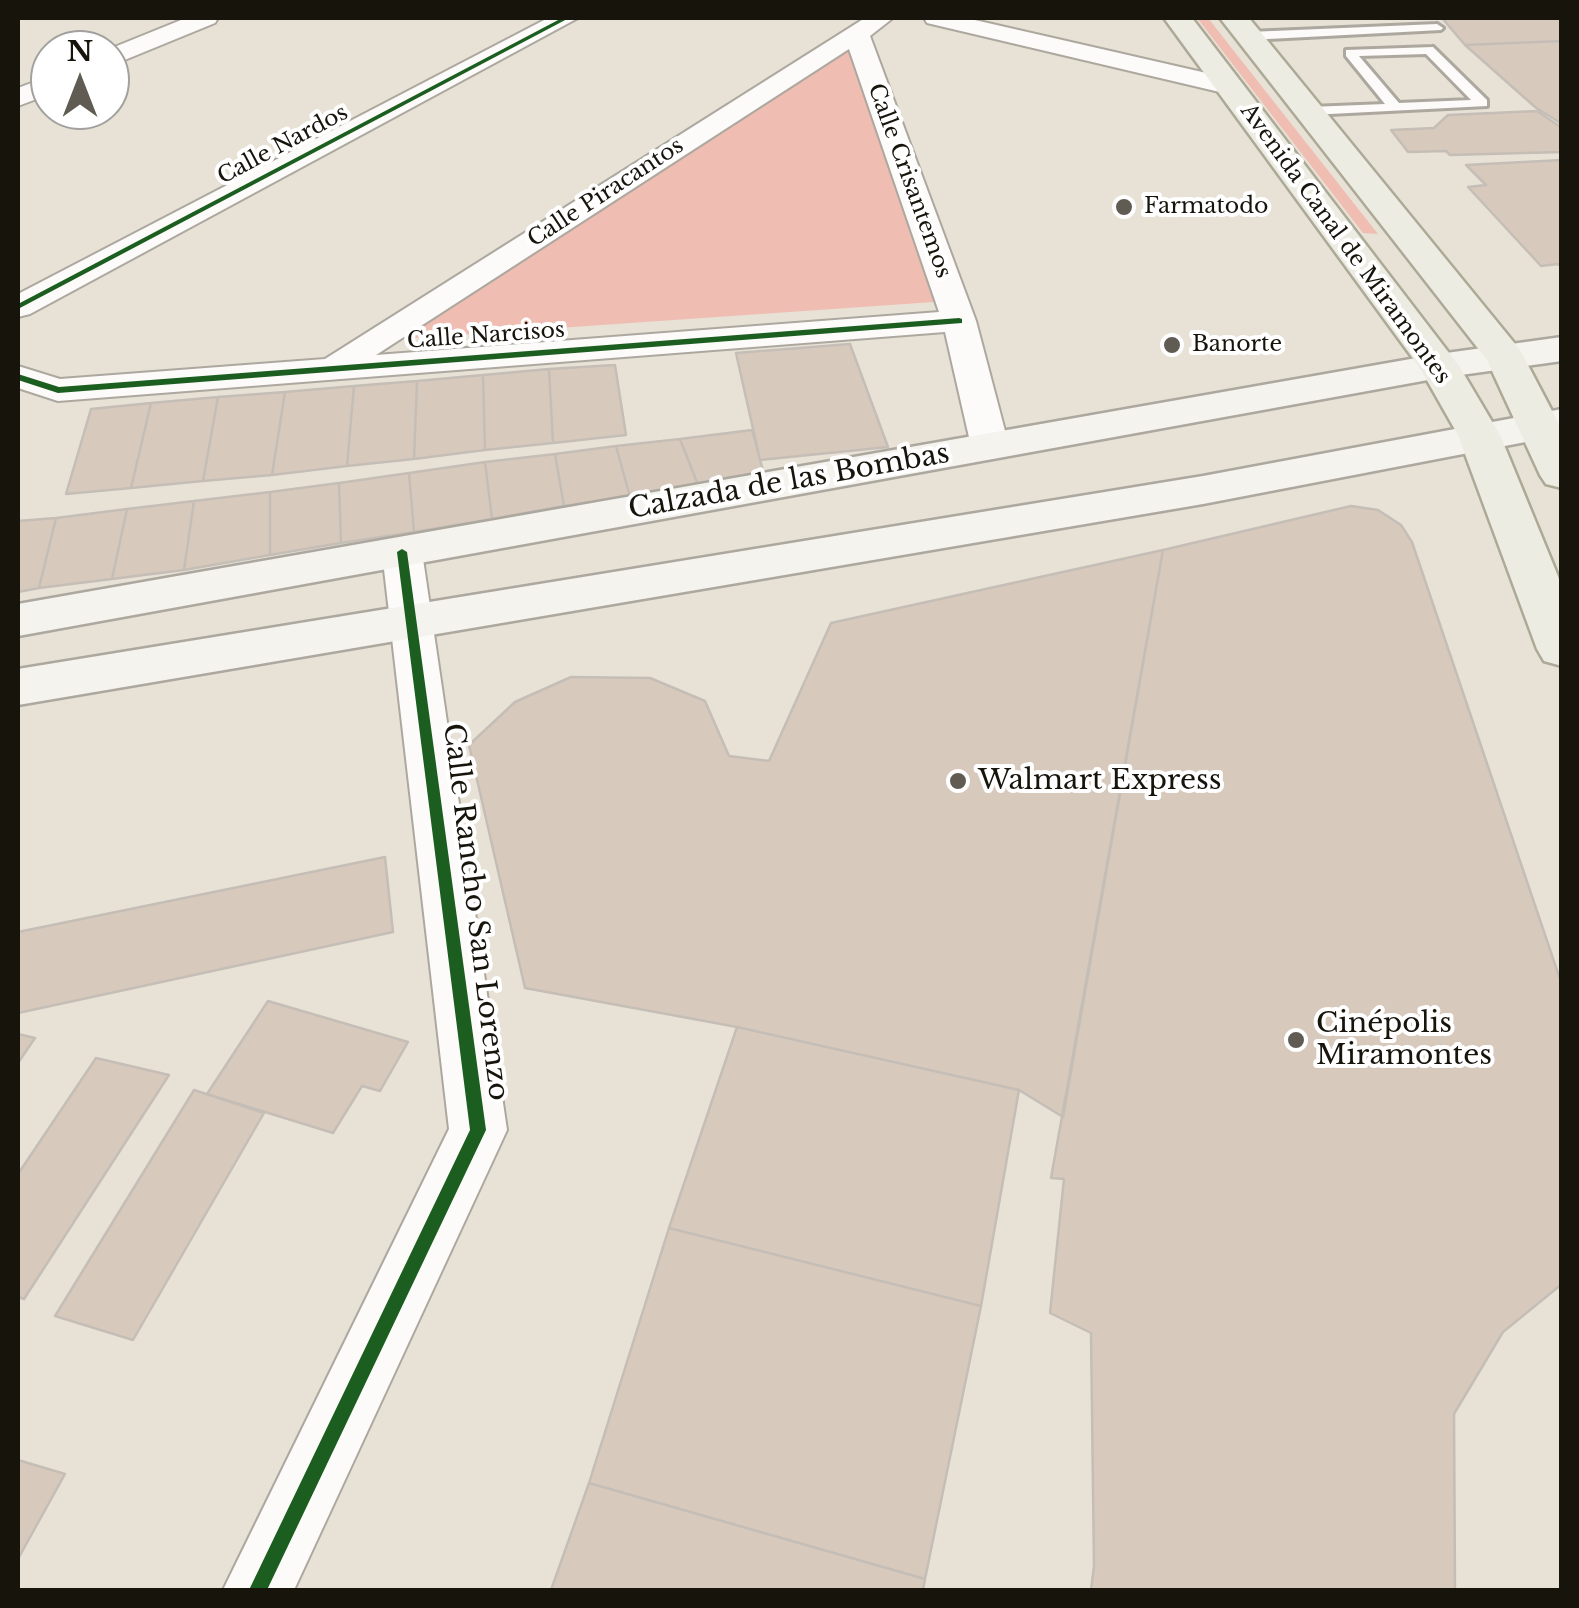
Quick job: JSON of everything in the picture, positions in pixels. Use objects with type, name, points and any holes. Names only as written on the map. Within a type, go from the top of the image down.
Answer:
[{"type":"main road","name":"Avenida Canal de Miramontes","points":[[1178,18],[1440,366],[1478,435],[1562,649]]},
{"type":"main road","name":"Avenida Canal de Miramontes","points":[[1241,27],[1506,358],[1550,423],[1562,475]]},
{"type":"main road","name":"Calzada de las Bombas","points":[[22,623],[990,446],[1440,366],[1562,349]]},
{"type":"main road","points":[[18,687],[1203,490],[1550,423]]},
{"type":"main road","points":[[413,624],[437,585],[469,562],[536,527]]},
{"type":"street","points":[[130,50],[206,18]]},
{"type":"street","name":"Calle Nardos","points":[[18,308],[566,18]]},
{"type":"street","points":[[936,18],[1228,86]]},
{"type":"street","points":[[1034,18],[1206,56]]},
{"type":"street","name":"Calle Crisantemos","points":[[868,25],[959,321],[990,446]]},
{"type":"street","name":"Calle Piracantos","points":[[332,368],[868,25]]},
{"type":"street","name":"Calle Narcisos","points":[[18,377],[58,390],[959,321]]},
{"type":"street","name":"Calle Rancho San Lorenzo","points":[[258,1590],[478,1130],[402,552]]},
{"type":"lane","points":[[1241,27],[1438,28]]},
{"type":"lane","points":[[1310,111],[1395,107],[1482,102],[1429,50],[1350,53],[1395,107]]},
{"type":"shaded area","points":[[1197,18],[1208,18],[1378,234],[1363,233]]},
{"type":"shaded area","points":[[852,42],[934,302],[400,339]]},
{"type":"building","points":[[1442,18],[1562,18],[1562,41],[1465,45]]},
{"type":"building","points":[[1562,41],[1562,124],[1535,107],[1465,45]]},
{"type":"building","points":[[1537,111],[1562,128],[1562,152],[1408,152],[1391,130],[1434,128],[1448,115]]},
{"type":"building","points":[[1562,160],[1562,267],[1541,266],[1468,187],[1486,185],[1466,165]]},
{"type":"building","points":[[850,344],[888,447],[760,460],[736,353]]},
{"type":"building","points":[[615,365],[626,435],[553,443],[549,369]]},
{"type":"building","points":[[549,369],[553,443],[485,450],[483,375]]},
{"type":"building","points":[[483,375],[485,450],[414,459],[417,381]]},
{"type":"building","points":[[417,381],[414,459],[347,466],[354,386]]},
{"type":"building","points":[[354,386],[347,466],[272,475],[285,392]]},
{"type":"building","points":[[285,392],[272,475],[203,481],[218,397]]},
{"type":"building","points":[[218,397],[203,481],[131,488],[151,403]]},
{"type":"building","points":[[151,403],[131,488],[66,494],[91,409]]},
{"type":"building","points":[[752,430],[764,474],[698,485],[680,439]]},
{"type":"building","points":[[680,439],[698,485],[630,497],[616,446]]},
{"type":"building","points":[[616,446],[630,497],[564,506],[555,454]]},
{"type":"building","points":[[555,454],[564,506],[492,519],[485,462]]},
{"type":"building","points":[[485,462],[492,519],[414,532],[409,473]]},
{"type":"building","points":[[409,473],[414,532],[341,543],[339,483]]},
{"type":"building","points":[[339,483],[341,543],[270,555],[270,492]]},
{"type":"building","points":[[270,492],[270,555],[184,570],[194,501]]},
{"type":"building","points":[[194,501],[184,570],[112,579],[127,509]]},
{"type":"building","points":[[1351,506],[1378,510],[1401,525],[1412,542],[1562,985],[1562,1284],[1503,1332],[1454,1414],[1455,1590],[1091,1590],[1091,1333],[1050,1313],[1064,1179],[1051,1178],[1163,550]]},
{"type":"building","points":[[127,509],[112,579],[39,588],[56,518]]},
{"type":"building","points":[[56,518],[39,588],[18,592],[18,521]]},
{"type":"building","points":[[1163,550],[1063,1117],[1019,1090],[737,1027],[525,988],[469,745],[515,702],[571,677],[650,678],[705,701],[729,756],[769,761],[831,623]]},
{"type":"building","points":[[385,857],[393,932],[18,1013],[18,932]]},
{"type":"building","points":[[268,1001],[408,1042],[380,1091],[362,1086],[333,1133],[207,1094]]},
{"type":"building","points":[[737,1027],[1019,1090],[981,1306],[669,1228]]},
{"type":"building","points":[[18,1034],[35,1038],[18,1063]]},
{"type":"building","points":[[96,1058],[169,1075],[24,1299],[18,1297],[18,1174]]},
{"type":"building","points":[[194,1090],[264,1113],[133,1340],[55,1316]]},
{"type":"building","points":[[669,1228],[981,1306],[925,1579],[589,1483]]},
{"type":"building","points":[[18,1460],[65,1474],[18,1559]]},
{"type":"building","points":[[589,1483],[925,1579],[923,1590],[551,1590]]},
{"type":"cycle path","points":[[18,307],[566,18]]},
{"type":"cycle path","points":[[18,377],[58,390],[959,321]]},
{"type":"cycle path","points":[[258,1590],[478,1130],[402,552]]},
{"type":"place","name":"Farmatodo","points":[[1124,207]]},
{"type":"place","name":"Banorte","points":[[1172,345]]},
{"type":"place","name":"Walmart Express","points":[[958,781]]},
{"type":"place","name":"Cinépolis Miramontes","points":[[1296,1040]]}]
